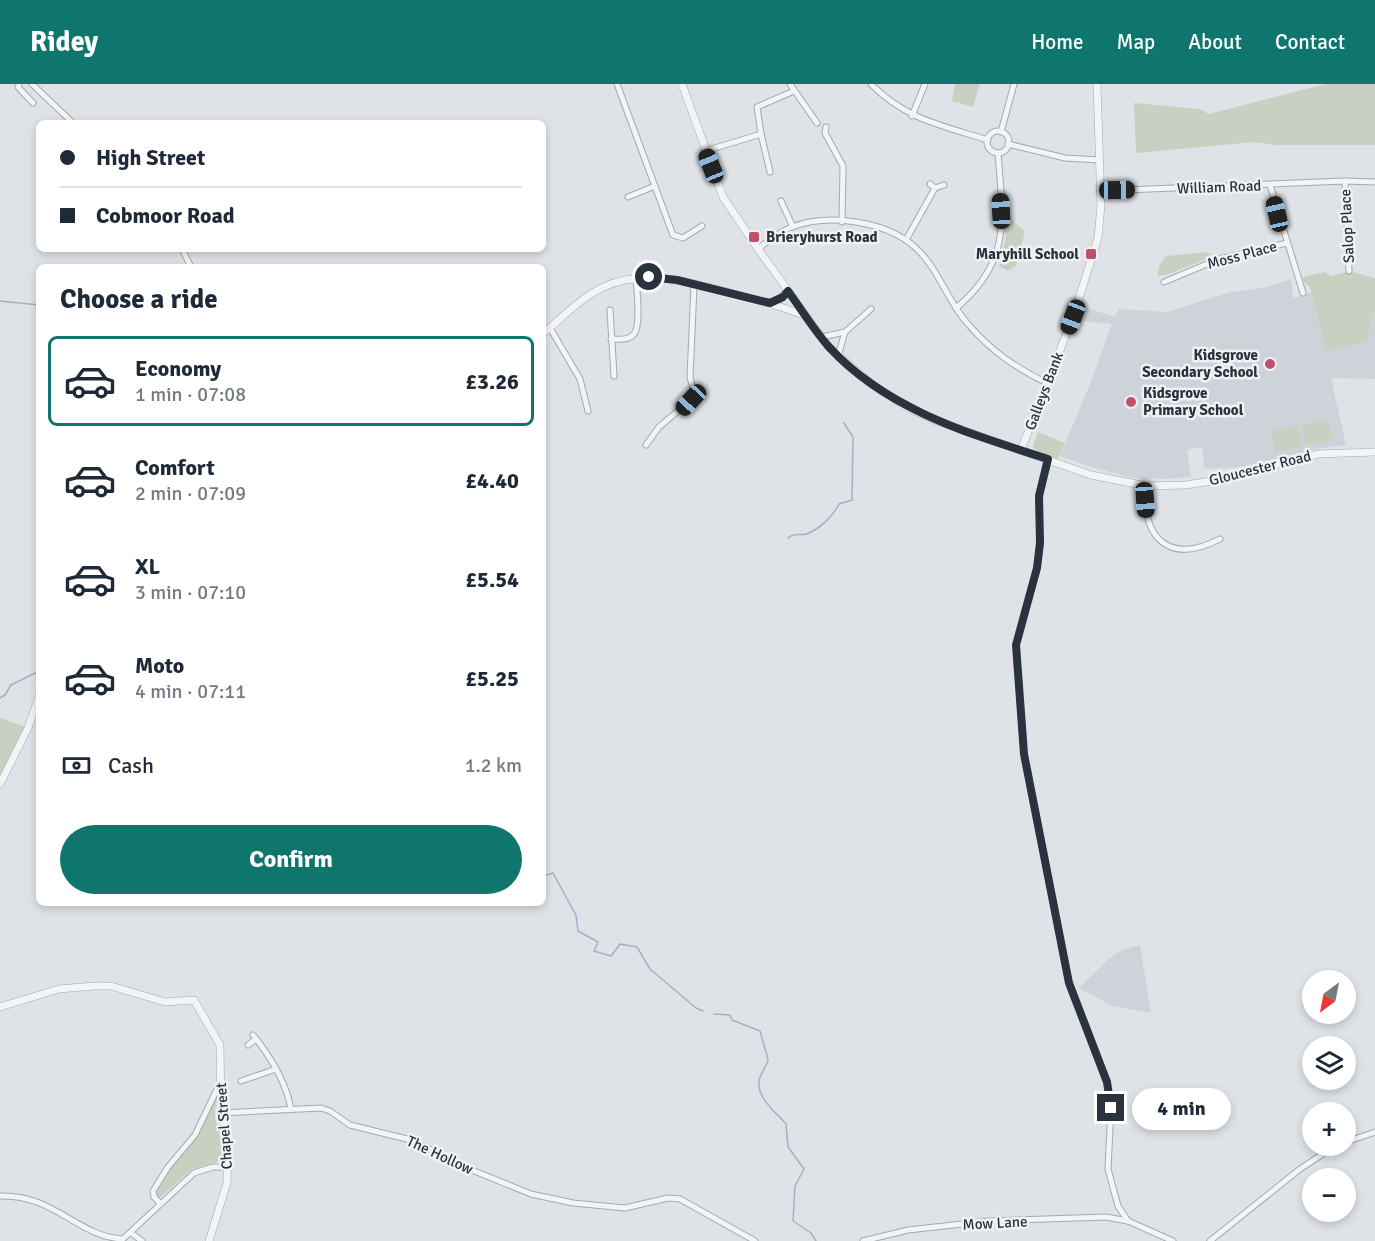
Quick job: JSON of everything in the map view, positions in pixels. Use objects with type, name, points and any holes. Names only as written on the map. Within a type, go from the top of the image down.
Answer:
[{"type":"street","points":[[19,84],[18,87],[33,103]]},
{"type":"street","points":[[32,84],[70,120]]},
{"type":"street","points":[[617,84],[673,235],[683,238],[702,226]]},
{"type":"street","name":"Gloucester Road","points":[[682,84],[723,197],[806,316],[838,356],[873,385],[923,415],[1091,475],[1146,486],[1175,486],[1211,481],[1318,454],[1375,452]]},
{"type":"street","points":[[790,84],[818,123]]},
{"type":"street","points":[[872,84],[895,105],[912,116],[943,128],[987,140]]},
{"type":"street","points":[[912,116],[925,84]]},
{"type":"street","points":[[1000,132],[1014,84]]},
{"type":"street","name":"Galleys Bank","points":[[1021,450],[1092,265],[1098,238],[1100,191],[1097,84]]},
{"type":"street","points":[[770,172],[757,107],[794,92]]},
{"type":"street","points":[[826,127],[825,133],[843,166],[842,222]]},
{"type":"street","points":[[1000,132],[1007,138],[1008,144],[1005,150],[998,153],[989,149],[987,140],[993,133],[1000,132]]},
{"type":"street","points":[[705,151],[761,134]]},
{"type":"street","points":[[1008,144],[1065,158],[1099,160]]},
{"type":"street","points":[[956,308],[981,284],[996,255],[1001,211],[998,153]]},
{"type":"street","name":"William Road","points":[[1100,191],[1345,181],[1375,182]]},
{"type":"street","name":"Salop Place","points":[[1345,181],[1350,271]]},
{"type":"street","points":[[906,240],[932,186],[944,185]]},
{"type":"street","points":[[1270,185],[1303,292]]},
{"type":"street","points":[[628,197],[655,186]]},
{"type":"street","points":[[781,201],[793,226]]},
{"type":"street","points":[[758,249],[793,226],[842,222],[880,226],[906,240],[931,267],[965,322],[1000,357],[1047,383]]},
{"type":"street","name":"Moss Place","points":[[1164,282],[1219,259],[1287,243]]},
{"type":"street","points":[[546,331],[592,294],[606,286],[636,278],[662,277],[770,303],[806,316]]},
{"type":"street","points":[[611,339],[627,339],[634,334],[638,324],[636,278]]},
{"type":"street","points":[[646,445],[660,427],[691,400],[694,392],[690,377],[694,286]]},
{"type":"street","points":[[770,303],[783,297],[788,291]]},
{"type":"street","points":[[822,337],[845,332],[872,309]]},
{"type":"street","points":[[610,310],[614,376]]},
{"type":"street","points":[[550,328],[580,378],[588,411]]},
{"type":"street","points":[[838,356],[845,332]]},
{"type":"street","points":[[1048,459],[1039,496],[1040,543],[1037,568],[1016,645],[1024,754],[1069,983],[1107,1082],[1111,1108],[1108,1169],[1118,1206],[1128,1221]]},
{"type":"street","points":[[1146,486],[1146,516],[1153,531],[1165,543],[1183,550],[1196,550],[1222,538]]},
{"type":"street","points":[[0,784],[28,728],[36,705]]},
{"type":"street","name":"Chapel Street","points":[[0,1007],[59,989],[94,986],[111,986],[165,1002],[190,999],[199,1006],[220,1045],[221,1113],[228,1151],[227,1183],[209,1241]]},
{"type":"street","points":[[248,1045],[254,1037],[276,1069],[289,1096],[291,1109]]},
{"type":"street","points":[[241,1081],[276,1069]]},
{"type":"street","points":[[160,1203],[154,1197],[153,1191],[168,1167],[195,1135],[221,1081]]},
{"type":"street","name":"The Hollow","points":[[221,1113],[291,1109],[330,1111],[350,1125],[411,1140],[467,1168],[531,1194],[573,1203],[625,1208],[668,1198],[680,1199],[755,1241]]},
{"type":"street","points":[[1356,1139],[1375,1132]]},
{"type":"street","points":[[1210,1241],[1300,1169],[1320,1156]]},
{"type":"street","points":[[0,1196],[44,1204],[87,1228],[119,1240],[131,1233],[194,1173],[213,1167],[228,1167]]},
{"type":"street","name":"Mow Lane","points":[[863,1241],[908,1230],[989,1221],[1106,1217],[1128,1221],[1173,1241]]},
{"type":"street","points":[[131,1233],[142,1241]]},
{"type":"shaded area","name":"Kidsgrove Secondary School","points":[[1291,279],[1293,298],[1312,292],[1326,350],[1375,312],[1375,379],[1331,378],[1346,445],[1316,449],[1242,467],[1204,469],[1203,449],[1198,447],[1187,450],[1191,477],[1163,479],[1133,478],[1060,456],[1112,324],[1079,321],[1084,307],[1115,317],[1119,309],[1167,312],[1231,292],[1263,288]]},
{"type":"shaded area","points":[[1140,945],[1151,1013],[1112,1006],[1079,988],[1110,958],[1122,950]]},
{"type":"green space","points":[[955,84],[980,84],[973,107],[952,101]]},
{"type":"green space","points":[[1326,84],[1375,84],[1375,145],[1275,145],[1255,142],[1136,153],[1134,103],[1199,109],[1209,114]]},
{"type":"green space","points":[[1010,218],[1025,232],[1016,266],[1008,271],[999,266],[1006,238],[1004,221]]},
{"type":"green space","points":[[1208,252],[1214,256],[1158,276],[1159,266],[1166,256]]},
{"type":"green space","points":[[1349,271],[1375,278],[1375,312],[1372,315],[1367,341],[1326,351],[1310,287],[1304,282],[1303,277],[1324,272],[1332,276]]},
{"type":"green space","points":[[1328,420],[1333,439],[1306,445],[1302,425]]},
{"type":"green space","points":[[1298,426],[1303,446],[1276,452],[1271,432]]},
{"type":"green space","points":[[1038,432],[1065,443],[1058,459],[1037,451],[1033,446]]},
{"type":"green space","points":[[0,718],[26,727],[0,779]]},
{"type":"green space","points":[[217,1093],[215,1110],[224,1154],[223,1160],[191,1170],[161,1197],[156,1197],[161,1179],[194,1140]]},
{"type":"waterway","points":[[0,301],[36,305]]},
{"type":"waterway","points":[[788,538],[816,529],[830,517],[839,504],[852,500],[853,437],[844,423]]},
{"type":"waterway","points":[[0,698],[5,695],[11,685],[36,674]]},
{"type":"waterway","points":[[546,875],[553,873],[576,915],[578,931],[598,942],[594,951],[611,956],[620,944],[637,947],[650,969],[696,1008],[703,1011]]},
{"type":"waterway","points":[[714,1014],[730,1015],[732,1020],[760,1031],[768,1059],[759,1081],[759,1088],[768,1105],[786,1124],[788,1147],[804,1169],[795,1186],[793,1221],[811,1233],[816,1241]]},
{"type":"place","name":"Brieryhurst Road","points":[[754,237]]},
{"type":"place","name":"Maryhill School","points":[[1091,254]]},
{"type":"place","name":"Kidsgrove Secondary School","points":[[1270,364]]},
{"type":"place","name":"Kidsgrove Primary School","points":[[1131,402]]},
{"type":"route","points":[[649,277],[677,280],[770,303],[777,301],[788,291],[828,346],[838,356],[873,385],[908,408],[938,421],[1048,459],[1039,496],[1041,516],[1037,568],[1016,645],[1024,754],[1069,983],[1107,1082],[1111,1108]]}]
